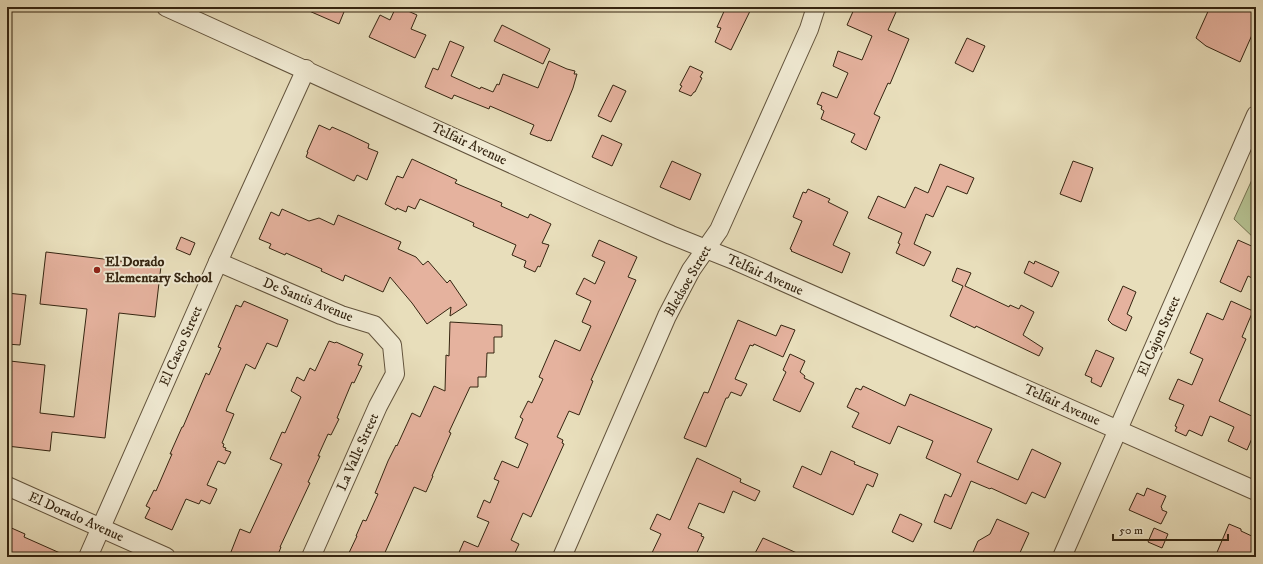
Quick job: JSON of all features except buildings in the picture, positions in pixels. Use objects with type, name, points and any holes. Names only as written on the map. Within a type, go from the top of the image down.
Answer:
[{"type":"street","name":"Telfair Avenue","points":[[166,7],[306,69],[591,200],[706,249],[1256,491]]},
{"type":"street","name":"Bledsoe Street","points":[[562,557],[667,316],[685,280],[718,230],[809,29],[816,7]]},
{"type":"street","name":"El Casco Street","points":[[88,557],[218,262],[306,69]]},
{"type":"street","name":"El Cajon Street","points":[[1062,557],[1256,115]]},
{"type":"street","name":"De Santis Avenue","points":[[218,262],[341,315],[374,325],[392,345]]},
{"type":"street","name":"La Valle Street","points":[[311,557],[378,406],[395,374],[392,345]]},
{"type":"street","name":"El Dorado Avenue","points":[[7,486],[166,557]]},
{"type":"green space","points":[[1256,171],[1256,240],[1234,219]]},
{"type":"place","name":"El Dorado Elementary School","points":[[97,270]]}]
